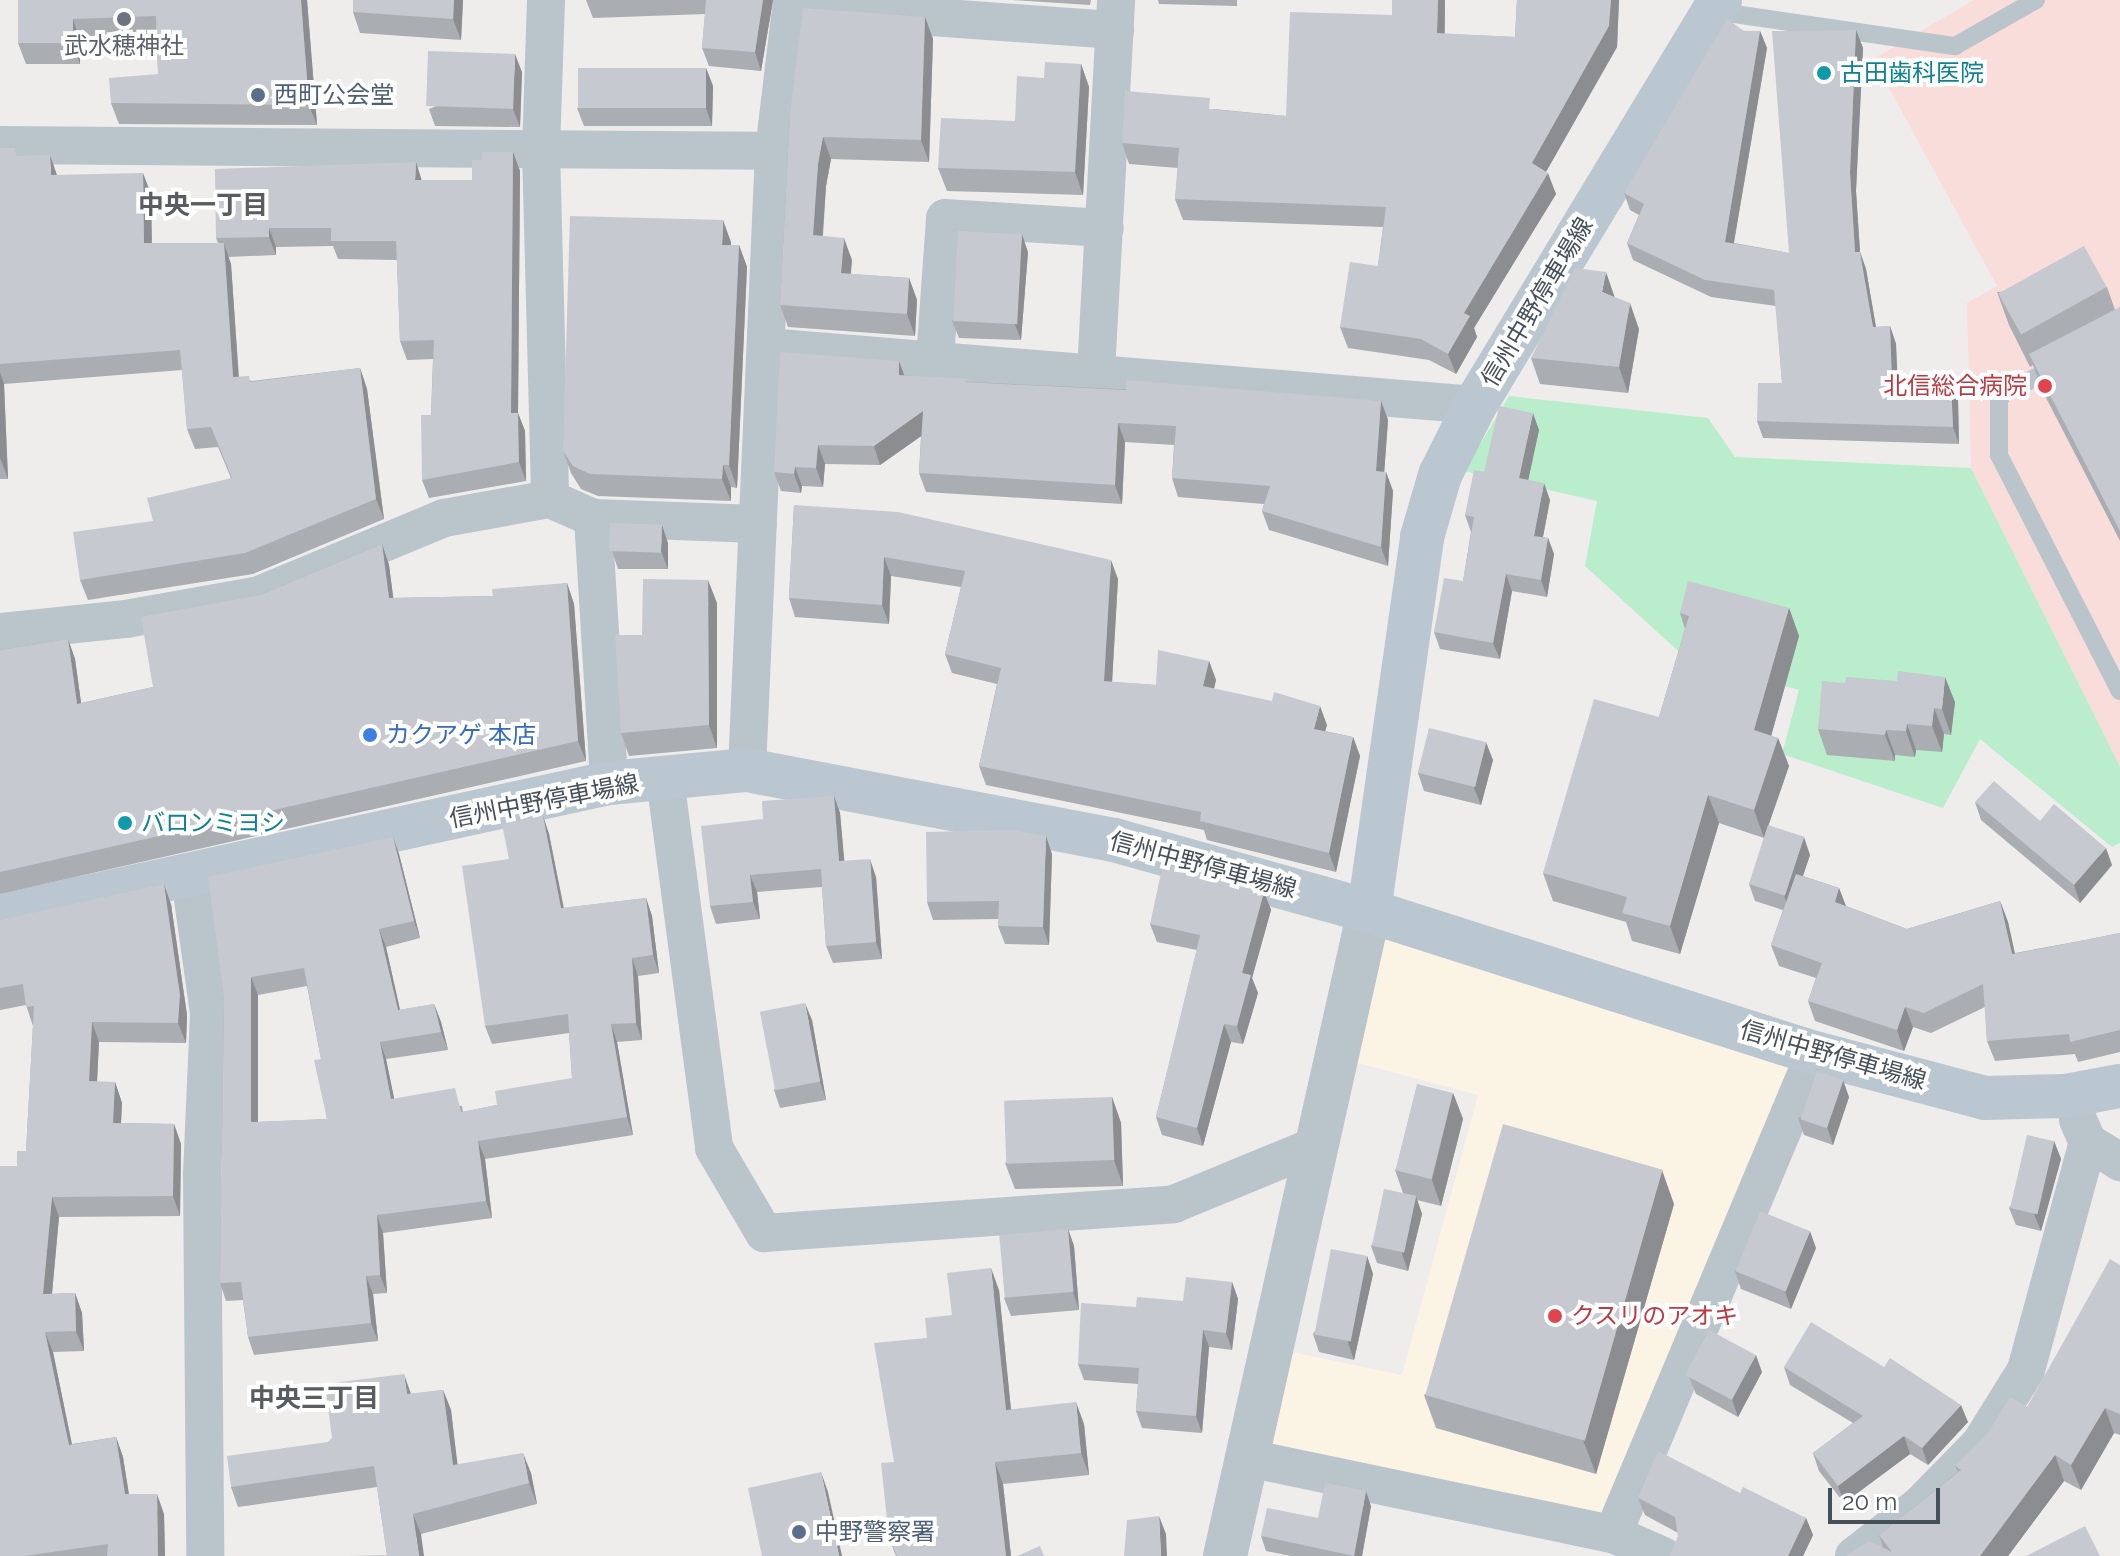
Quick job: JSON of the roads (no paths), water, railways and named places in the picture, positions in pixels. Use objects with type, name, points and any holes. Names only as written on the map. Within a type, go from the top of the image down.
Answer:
[{"type":"main road","name":"信州中野停車場線","points":[[1369,911],[1422,537],[1440,475],[1475,405],[1717,5]]},
{"type":"main road","name":"信州中野停車場線","points":[[0,916],[190,878],[609,783],[747,770],[1114,840],[1369,911],[1815,1053],[1985,1098],[2066,1096],[2120,1086]]},
{"type":"street","points":[[546,0],[541,149],[550,499]]},
{"type":"street","points":[[747,770],[774,151],[792,4],[1116,15],[1096,372]]},
{"type":"street","points":[[0,145],[774,151]]},
{"type":"street","points":[[935,359],[945,218],[1105,228]]},
{"type":"street","points":[[767,347],[1475,405]]},
{"type":"street","points":[[0,632],[126,619],[259,595],[444,518],[510,510],[550,499],[593,518],[758,524]]},
{"type":"street","points":[[593,518],[609,783]]},
{"type":"street","points":[[665,779],[714,1148],[764,1233],[1174,1204],[1315,1146]]},
{"type":"street","points":[[190,878],[209,1014],[202,1175],[205,1556]]},
{"type":"street","points":[[1225,1556],[1369,911]]},
{"type":"street","points":[[1613,1534],[1815,1053]]},
{"type":"street","points":[[2066,1096],[2088,1142],[2120,1162]]},
{"type":"street","points":[[1854,1556],[1920,1505],[1980,1444],[2026,1370],[2088,1142]]},
{"type":"street","points":[[1248,1458],[1613,1534],[1663,1556]]},
{"type":"lane","points":[[1717,5],[1955,46],[2036,0]]},
{"type":"lane","points":[[2080,354],[1999,397],[1999,455],[2120,691]]},
{"type":"place","name":"武水穂神社","points":[[124,19]]},
{"type":"place","name":"古田歯科医院","points":[[1824,73]]},
{"type":"place","name":"西町公会堂","points":[[258,95]]},
{"type":"place","name":"北信総合病院","points":[[2045,386]]},
{"type":"place","name":"カクアゲ 本店","points":[[370,735]]},
{"type":"place","name":"バロンミヨシ","points":[[125,823]]},
{"type":"place","name":"クスリのアオキ","points":[[1555,1316]]},
{"type":"place","name":"中野警察署","points":[[799,1532]]},
{"type":"district","name":"中央一丁目","points":[[203,206]]},
{"type":"district","name":"中央三丁目","points":[[314,1399]]}]
